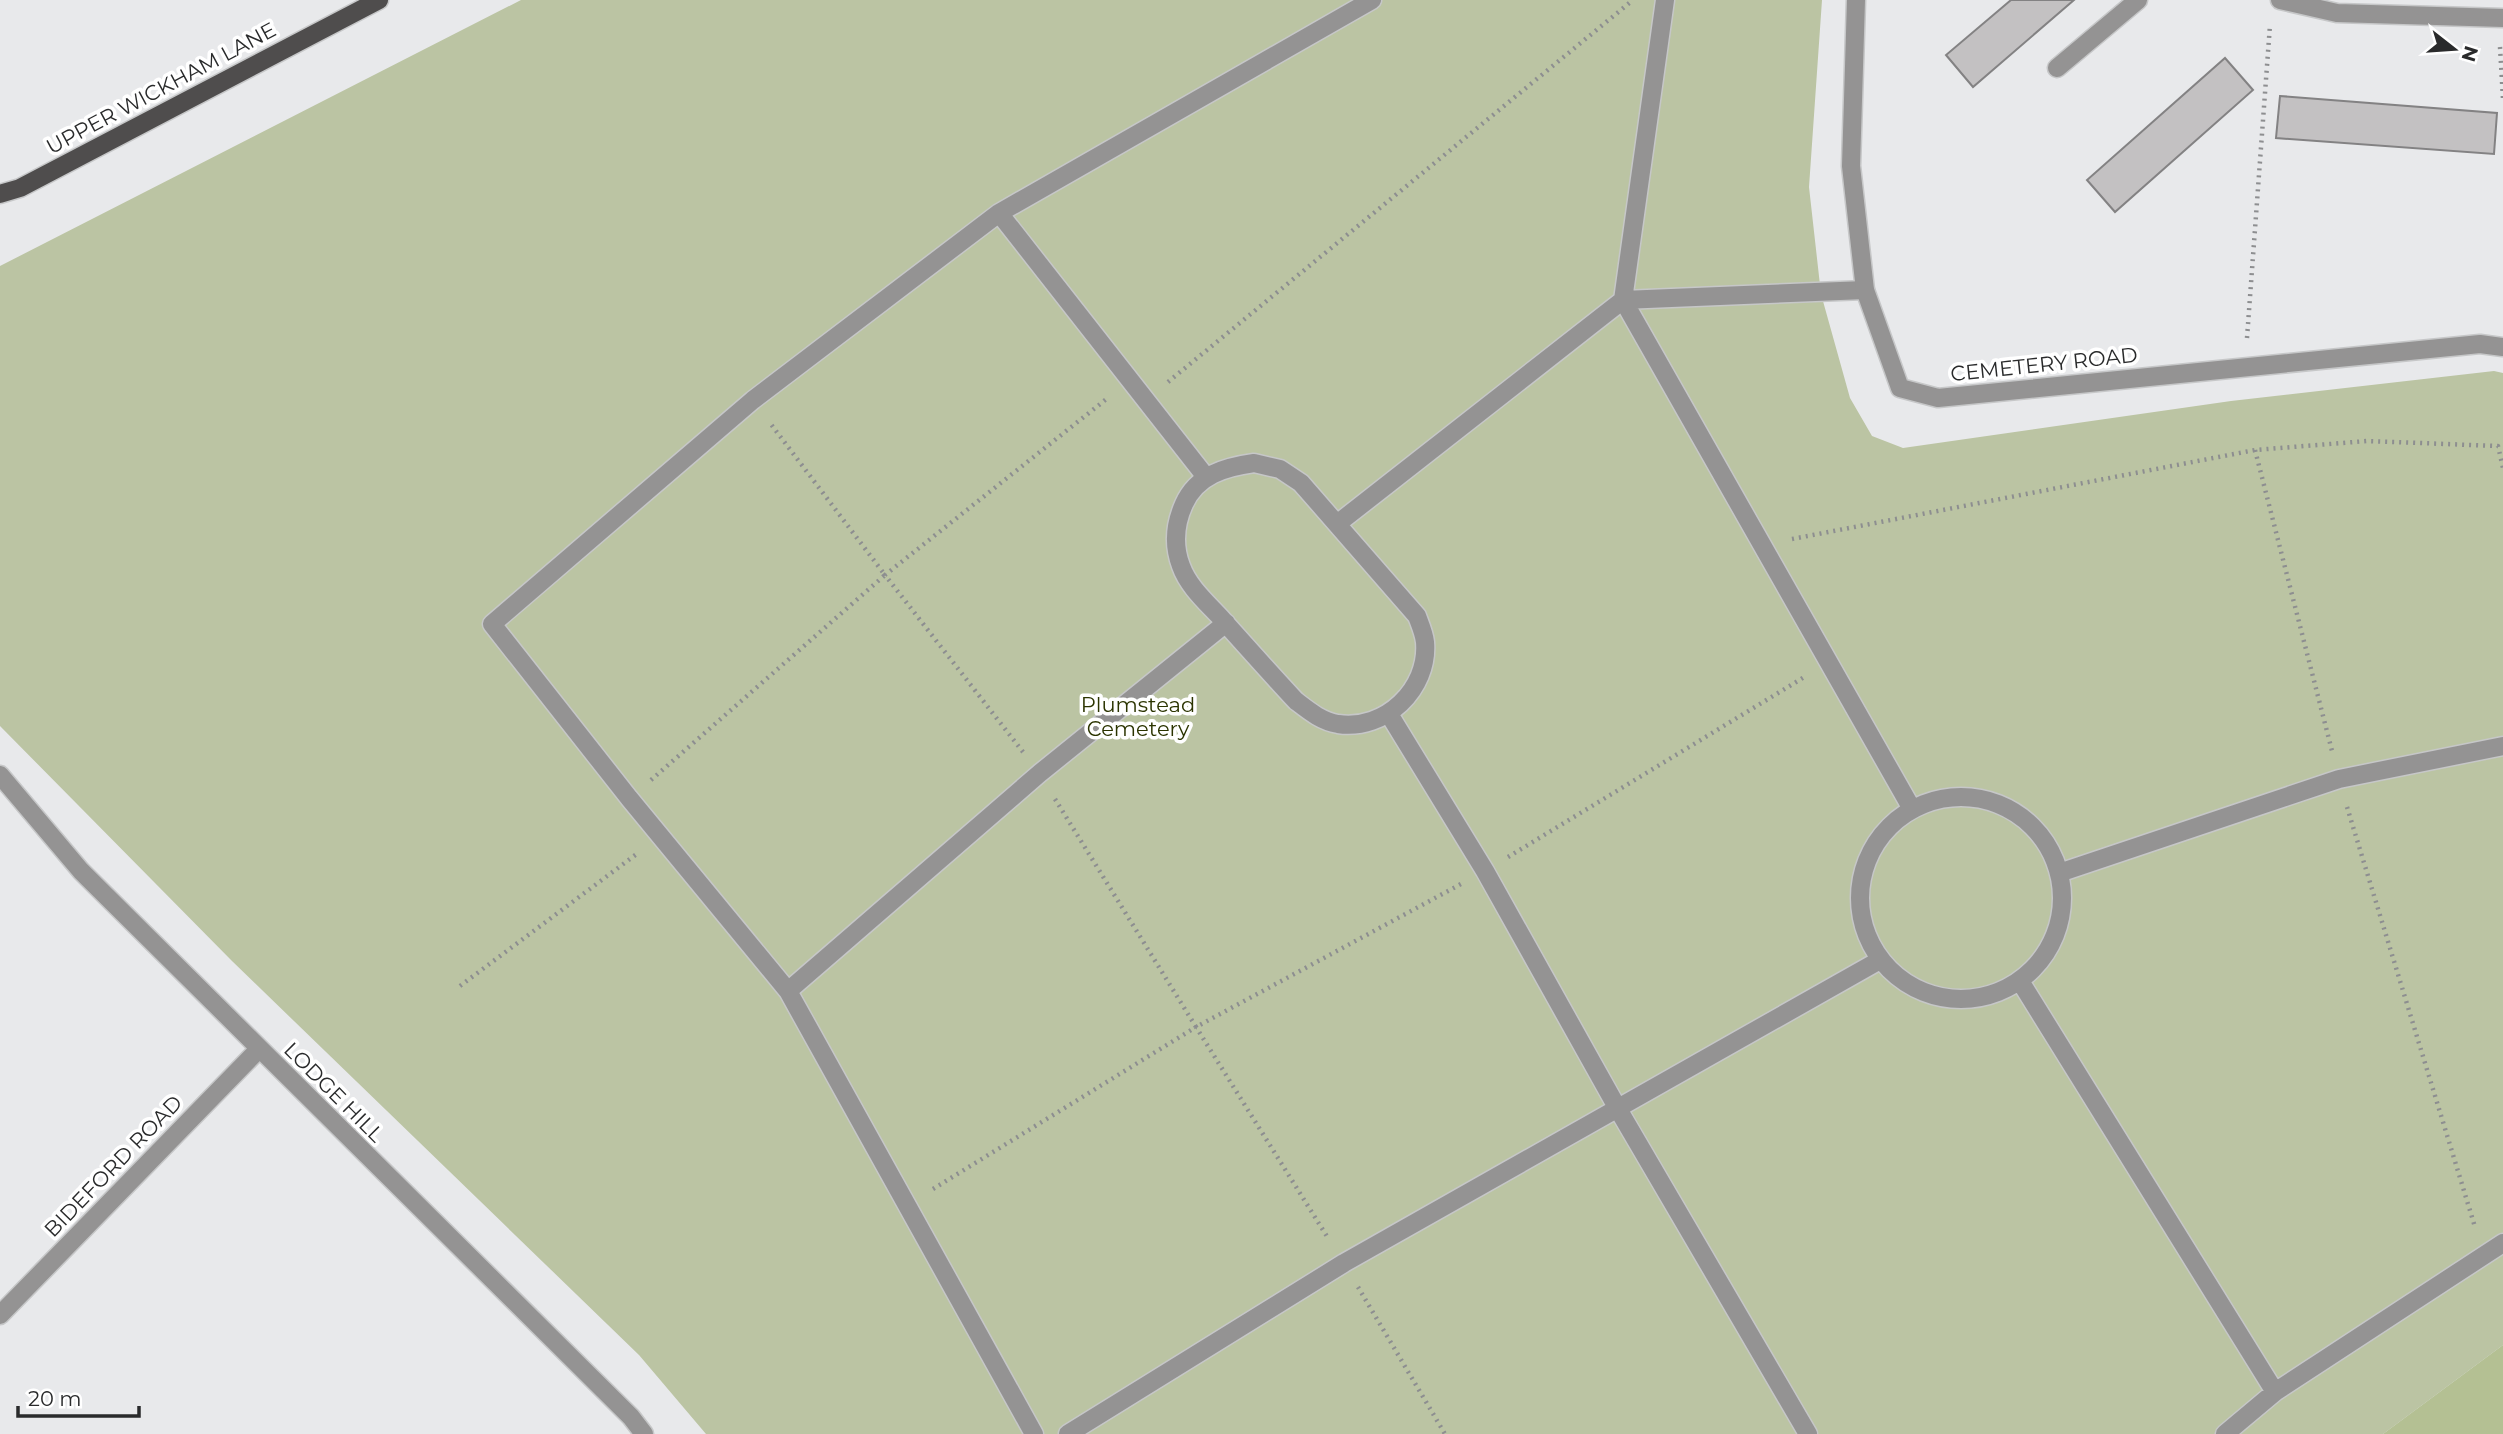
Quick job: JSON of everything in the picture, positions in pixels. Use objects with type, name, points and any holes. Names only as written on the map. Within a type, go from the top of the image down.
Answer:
[{"type":"main road","name":"UPPER WICKHAM LANE","points":[[0,194],[20,188],[379,0]]},
{"type":"street","points":[[1034,1434],[788,991],[629,799],[492,624],[753,400],[999,213],[1372,0]]},
{"type":"street","points":[[1665,0],[1623,300],[1764,544],[1828,663],[1912,809]]},
{"type":"street","name":"CEMETERY ROAD","points":[[1856,0],[1851,166],[1865,290],[1900,388],[1938,398],[2480,344],[2503,347]]},
{"type":"street","points":[[2057,68],[2138,0]]},
{"type":"street","points":[[2276,7],[2337,13],[2500,18]]},
{"type":"street","points":[[999,213],[1206,478]]},
{"type":"street","points":[[1337,524],[1623,300],[1865,290]]},
{"type":"street","points":[[1254,463],[1280,470],[1301,483],[1402,595],[1417,616],[1425,641],[1424,661],[1409,696],[1389,714],[1365,723],[1339,724],[1315,716],[1296,701],[1195,589],[1181,568],[1175,543],[1177,518],[1188,496],[1206,478],[1229,466],[1254,463]]},
{"type":"street","points":[[788,991],[1040,774],[1226,624]]},
{"type":"street","points":[[1389,714],[1485,871],[1618,1109],[1808,1434]]},
{"type":"street","points":[[2059,873],[2339,779],[2503,746]]},
{"type":"street","name":"LODGE HILL","points":[[0,775],[81,871],[258,1050],[631,1417],[643,1434]]},
{"type":"street","points":[[1972,797],[2001,805],[2027,821],[2047,845],[2059,873],[2062,903],[2057,933],[2041,960],[2020,981],[1993,995],[1962,1000],[1930,995],[1902,981],[1880,960],[1865,929],[1860,894],[1867,861],[1885,831],[1912,809],[1941,799],[1972,797]]},
{"type":"street","points":[[1068,1434],[1344,1263],[1880,960]]},
{"type":"street","points":[[2020,981],[2275,1392]]},
{"type":"street","name":"BIDEFORD ROAD","points":[[0,1315],[258,1050]]},
{"type":"street","points":[[2225,1434],[2275,1392],[2503,1243]]},
{"type":"path","points":[[1144,401],[1633,0]]},
{"type":"path","points":[[2245,366],[2276,7]]},
{"type":"path","points":[[2500,18],[2503,99]]},
{"type":"path","points":[[629,799],[885,575],[1129,381]]},
{"type":"path","points":[[753,400],[1040,774],[1344,1263],[1445,1434]]},
{"type":"path","points":[[1764,544],[2255,450],[2367,441],[2501,447],[2503,468]]},
{"type":"path","points":[[2255,450],[2339,779],[2484,1256]]},
{"type":"path","points":[[908,1205],[1196,1027],[1485,871],[1828,663]]},
{"type":"path","points":[[460,986],[661,836]]},
{"type":"green space","name":"Plumstead Cemetery","points":[[521,0],[1822,0],[1809,187],[1821,294],[1850,398],[1872,436],[1903,448],[2231,401],[2494,371],[2503,373],[2503,1345],[2383,1434],[706,1434],[639,1355],[232,961],[0,726],[0,266]]},
{"type":"green space","points":[[2503,1345],[2503,1434],[2383,1434]]},
{"type":"building","points":[[2011,0],[2074,0],[1973,87],[1946,55]]},
{"type":"building","points":[[2225,58],[2253,90],[2115,212],[2087,180]]},
{"type":"building","points":[[2280,96],[2497,113],[2494,154],[2276,138]]}]
